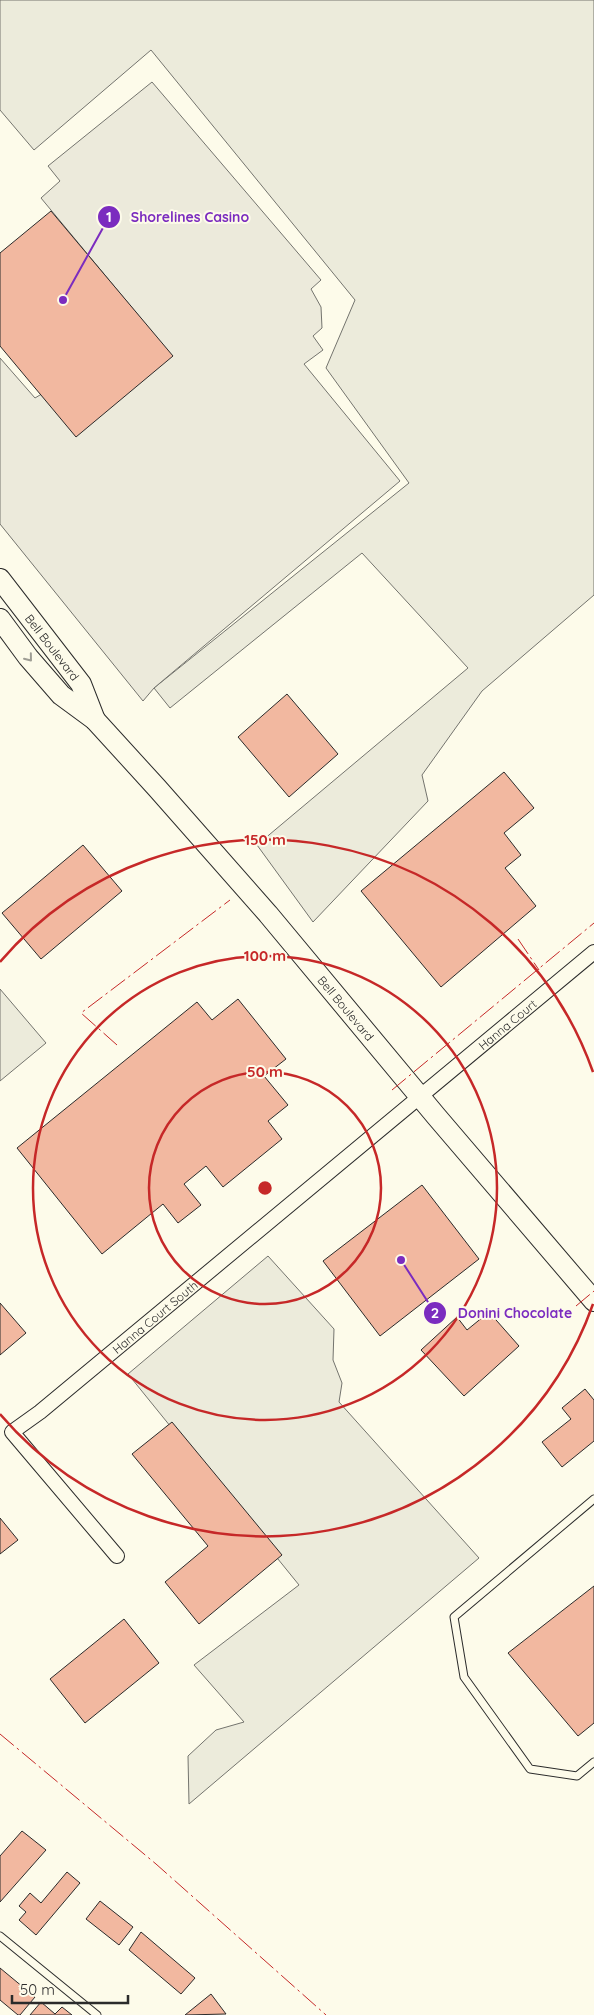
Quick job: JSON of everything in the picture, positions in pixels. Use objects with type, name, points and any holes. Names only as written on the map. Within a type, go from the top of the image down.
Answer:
[{"type":"main road","name":"Bell Boulevard","points":[[0,579],[81,684],[96,720]]},
{"type":"main road","name":"Bell Boulevard","points":[[0,619],[28,657],[61,695],[96,720],[268,914],[420,1097],[594,1301]]},
{"type":"street","name":"Hanna Court","points":[[420,1097],[594,952]]},
{"type":"street","name":"Hanna Court South","points":[[117,1556],[12,1432],[40,1412],[420,1097]]},
{"type":"lane","points":[[594,1499],[454,1617],[464,1677],[530,1769],[577,1776],[594,1762]]},
{"type":"lane","points":[[0,1936],[97,2015]]},
{"type":"shaded area","points":[[0,0],[594,0],[594,595],[482,691],[422,775],[428,801],[313,922],[257,845],[468,668],[362,553],[170,708],[154,688],[409,483],[326,368],[355,300],[151,50],[34,150],[0,110]]},
{"type":"shaded area","points":[[152,82],[321,280],[311,289],[321,307],[322,328],[313,336],[323,350],[304,364],[400,481],[154,688],[143,701],[0,524],[0,358],[35,398],[63,381],[172,356],[41,198],[60,181],[48,166]]},
{"type":"shaded area","points":[[0,989],[46,1043],[0,1081]]},
{"type":"shaded area","points":[[268,1256],[334,1329],[333,1360],[342,1383],[339,1402],[479,1558],[189,1804],[188,1756],[216,1730],[244,1722],[194,1665],[299,1585],[128,1374]]},
{"type":"building","points":[[51,211],[173,356],[76,437],[0,346],[0,253]]},
{"type":"building","points":[[287,694],[338,754],[289,797],[238,737]]},
{"type":"building","points":[[504,772],[534,808],[504,833],[521,855],[505,868],[536,906],[441,987],[361,891]]},
{"type":"building","points":[[83,845],[122,891],[41,959],[2,913]]},
{"type":"building","points":[[238,999],[286,1059],[264,1076],[288,1105],[268,1121],[282,1139],[223,1187],[206,1166],[184,1184],[201,1205],[178,1223],[163,1204],[102,1254],[17,1148],[197,1002],[212,1020]]},
{"type":"building","points":[[422,1185],[479,1259],[380,1336],[323,1261]]},
{"type":"building","points":[[0,1303],[26,1333],[0,1355]]},
{"type":"building","points":[[489,1312],[519,1346],[464,1396],[421,1350],[457,1317],[467,1330]]},
{"type":"building","points":[[585,1389],[594,1400],[594,1441],[562,1467],[542,1442],[571,1419],[562,1408]]},
{"type":"building","points":[[172,1422],[282,1555],[199,1624],[165,1582],[208,1546],[132,1454]]},
{"type":"building","points":[[0,1518],[18,1540],[0,1554]]},
{"type":"building","points":[[594,1586],[594,1723],[578,1736],[508,1653]]},
{"type":"building","points":[[124,1619],[159,1663],[85,1723],[50,1679]]},
{"type":"building","points":[[22,1831],[46,1850],[0,1902],[0,1856]]},
{"type":"building","points":[[67,1872],[80,1883],[36,1935],[19,1920],[26,1912],[19,1906],[30,1893],[41,1903]]},
{"type":"building","points":[[100,1901],[133,1927],[119,1945],[86,1919]]},
{"type":"building","points":[[141,1932],[195,1978],[181,1994],[129,1950]]},
{"type":"building","points":[[0,1968],[35,1997],[20,2015],[0,2000]]},
{"type":"building","points":[[211,1994],[226,2014],[185,2015]]},
{"type":"building","points":[[41,2002],[55,2014],[62,2007],[72,2015],[30,2015]]},
{"type":"power","points":[[117,1045],[81,1013],[230,900]]},
{"type":"power","points":[[392,1090],[594,923]]},
{"type":"power","points":[[518,939],[539,970]]},
{"type":"power","points":[[576,1306],[594,1291]]},
{"type":"power","points":[[0,1734],[156,1864],[326,2015]]},
{"type":"place","name":"Shorelines Casino","points":[[63,300]]},
{"type":"place","name":"Donini Chocolate","points":[[401,1260]]}]
